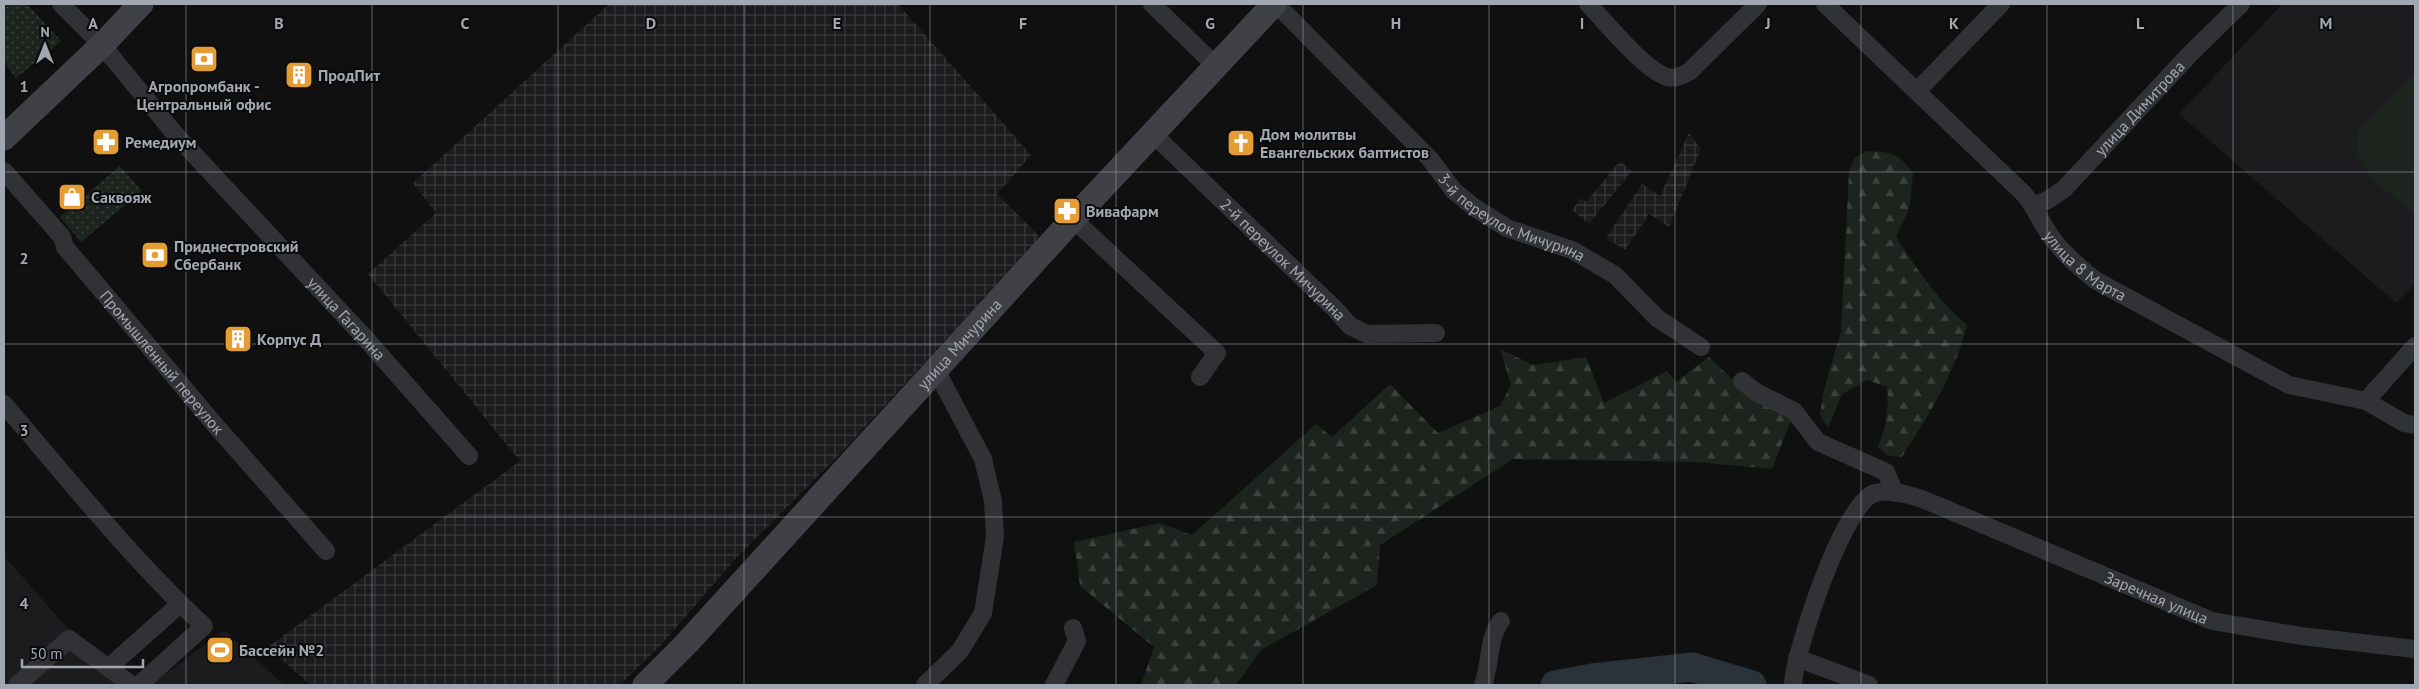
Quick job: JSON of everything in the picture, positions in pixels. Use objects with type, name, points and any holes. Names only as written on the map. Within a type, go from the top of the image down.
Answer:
[{"type":"street","name":"улица Гагарина","points":[[62,4],[102,45],[171,131],[367,340],[468,456]]},
{"type":"street","points":[[4,138],[102,45],[141,4]]},
{"type":"street","points":[[1152,4],[1216,66]]},
{"type":"street","name":"улица Мичурина","points":[[645,685],[687,643],[1152,133],[1275,4]]},
{"type":"street","name":"3-й переулок Мичурина","points":[[1275,4],[1430,159],[1454,191],[1475,208],[1507,228],[1572,250],[1615,274],[1657,318],[1701,347]]},
{"type":"street","points":[[1588,4],[1644,62],[1658,73],[1674,78],[1689,72],[1758,4]]},
{"type":"street","name":"улица 8 Марта","points":[[1825,4],[1918,90],[2033,205],[2049,234],[2068,257],[2095,280],[2289,385],[2366,401],[2404,423],[2415,426]]},
{"type":"street","points":[[1918,90],[2001,4]]},
{"type":"street","name":"улица Димитрова","points":[[2033,205],[2046,201],[2064,189],[2191,53],[2241,4]]},
{"type":"street","name":"2-й переулок Мичурина","points":[[1152,133],[1336,310],[1350,326],[1367,334],[1436,333]]},
{"type":"street","name":"Промышленный переулок","points":[[4,171],[62,237],[64,247],[216,426],[326,551]]},
{"type":"street","points":[[1073,219],[1217,353],[1200,377]]},
{"type":"street","points":[[2366,401],[2415,346]]},
{"type":"street","points":[[925,685],[960,651],[982,612],[996,537],[993,501],[983,459],[936,370]]},
{"type":"street","points":[[1742,381],[1756,392],[1794,411],[1818,442],[1886,472],[1903,494]]},
{"type":"street","points":[[4,404],[106,522],[180,604],[204,626],[139,685]]},
{"type":"street","points":[[1869,685],[1795,672],[1825,575],[1847,525],[1861,502],[1874,493],[1903,494]]},
{"type":"street","name":"Заречная улица","points":[[1903,494],[2099,572],[2212,622],[2301,636],[2415,649]]},
{"type":"street","points":[[108,668],[180,604]]},
{"type":"street","points":[[1483,685],[1487,675],[1494,632],[1501,621]]},
{"type":"street","points":[[1054,685],[1077,641],[1073,628]]},
{"type":"street","points":[[17,685],[69,639],[132,685]]},
{"type":"shaded area","points":[[609,4],[898,4],[1031,155],[997,194],[1040,237],[841,453],[737,557],[660,646],[620,685],[310,685],[268,647],[520,461],[368,274],[436,213],[413,183]]},
{"type":"shaded area","points":[[2282,4],[2415,4],[2415,284],[2396,303],[2179,114]]},
{"type":"shaded area","points":[[1689,133],[1701,149],[1669,227],[1649,214],[1625,250],[1606,238],[1642,184],[1660,196]]},
{"type":"shaded area","points":[[1620,161],[1632,171],[1589,224],[1572,210],[1581,198],[1586,202]]},
{"type":"shaded area","points":[[4,556],[118,685],[4,685]]},
{"type":"shaded area","points":[[224,630],[284,685],[151,685]]},
{"type":"green space","points":[[4,4],[27,4],[61,41],[16,78],[4,62]]},
{"type":"green space","points":[[2415,74],[2415,214],[2383,188],[2364,167],[2359,156],[2357,143],[2359,129]]},
{"type":"green space","points":[[1867,151],[1894,155],[1904,162],[1913,174],[1909,209],[1896,237],[1938,295],[1967,325],[1956,360],[1948,377],[1902,457],[1886,455],[1878,446],[1887,417],[1887,387],[1867,380],[1842,394],[1828,428],[1820,414],[1824,390],[1841,332],[1849,171],[1855,158]]},
{"type":"green space","points":[[120,166],[142,191],[81,242],[60,217]]},
{"type":"green space","points":[[1500,349],[1533,365],[1586,357],[1604,403],[1667,371],[1676,382],[1709,357],[1751,397],[1792,417],[1772,469],[1696,462],[1513,459],[1380,545],[1377,585],[1261,650],[1236,685],[1141,685],[1154,647],[1080,586],[1074,542],[1159,523],[1192,535],[1316,424],[1332,437],[1390,384],[1438,433],[1500,406],[1511,385]]},
{"type":"waterway","points":[[1555,685],[1592,678],[1692,667],[1752,685]]},
{"type":"place","name":"Агропромбанк - Центральный офис","points":[[204,59]]},
{"type":"place","name":"ПродПит","points":[[299,75]]},
{"type":"place","name":"Ремедиум","points":[[106,142]]},
{"type":"place","name":"Дом молитвы Евангельских баптистов","points":[[1241,143]]},
{"type":"place","name":"Саквояж","points":[[72,197]]},
{"type":"place","name":"Вивафарм","points":[[1067,211]]},
{"type":"place","name":"Приднестровский Сбербанк","points":[[155,255]]},
{"type":"place","name":"Корпус Д","points":[[238,339]]},
{"type":"place","name":"Бассейн №2","points":[[220,650]]}]
